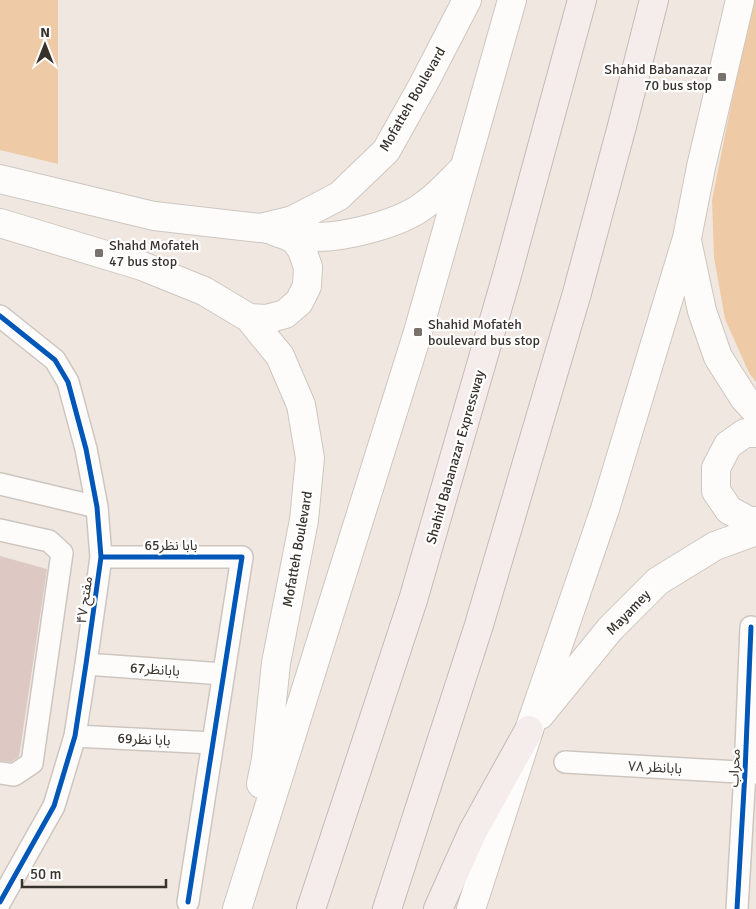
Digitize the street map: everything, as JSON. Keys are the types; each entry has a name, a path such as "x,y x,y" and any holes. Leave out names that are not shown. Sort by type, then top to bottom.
{"highway":[{"name":"Shahid Babanazar Expressway","path":"311,909 413,600 507,275 582,0"},
{"path":"387,909 479,625 574,302 654,0"},
{"path":"438,909 473,831 528,730"}],"main road":[{"name":"Mofatteh Boulevard","path":"0,179 154,216 260,228 293,220 338,196 386,151 467,0"},
{"path":"236,909 418,332 512,0"},
{"path":"471,909 528,730 604,510 687,238 740,0"},
{"path":"260,228 314,237 347,234 373,228 402,217 423,206 465,168"},
{"name":"Mofatteh Boulevard","path":"0,223 142,266 204,291 248,318 280,356 301,405 310,458 304,520 276,663 266,759 236,909"},
{"path":"248,318 267,320 285,314 299,302 307,286 308,267 302,250 295,240 288,236 260,228"},
{"path":"687,238 702,312 718,357 744,398 756,411"},
{"path":"756,433 745,432 728,445 716,468 716,491 729,510 748,521 756,521"},
{"name":"Mayamey","path":"528,730 610,629 658,581 715,546 756,531"}],"street":[{"name":"مفتح ۴۷","path":"0,316 55,360 68,382 86,449 97,507 101,557 75,736 54,806 0,902"},
{"path":"0,484 97,507"},
{"path":"0,530 49,541 62,553 32,763 14,775 0,772"},
{"name":"بابا نظر65","path":"101,557 242,557 224,674"},
{"name":"محراب","path":"737,909 750,772 751,627"},
{"name":"بابانظر67","path":"86,664 224,674"},
{"path":"188,902 224,674"},
{"name":"بابا نظر69","path":"75,736 213,743"},
{"name":"بابانظر ۷۸","path":"566,762 750,772"}],"shaded area":[{"path":"0,0 58,0 58,164 0,150"},
{"path":"752,0 756,0 756,382 749,373 725,319 714,258 712,200"}],"building":[{"path":"0,556 47,569 19,757 11,762 0,761"}],"cycle path":[{"path":"0,316 55,360 68,382 86,449 97,507 101,557 75,736 54,806 0,902"},
{"path":"101,557 242,557 188,902"},
{"path":"737,909 751,627"}],"place":[{"name":"Shahid Babanazar 70 bus stop","path":"722,77"},
{"name":"Shahd Mofateh 47 bus stop","path":"99,253"},
{"name":"Shahid Mofateh boulevard bus stop","path":"418,332"}]}
